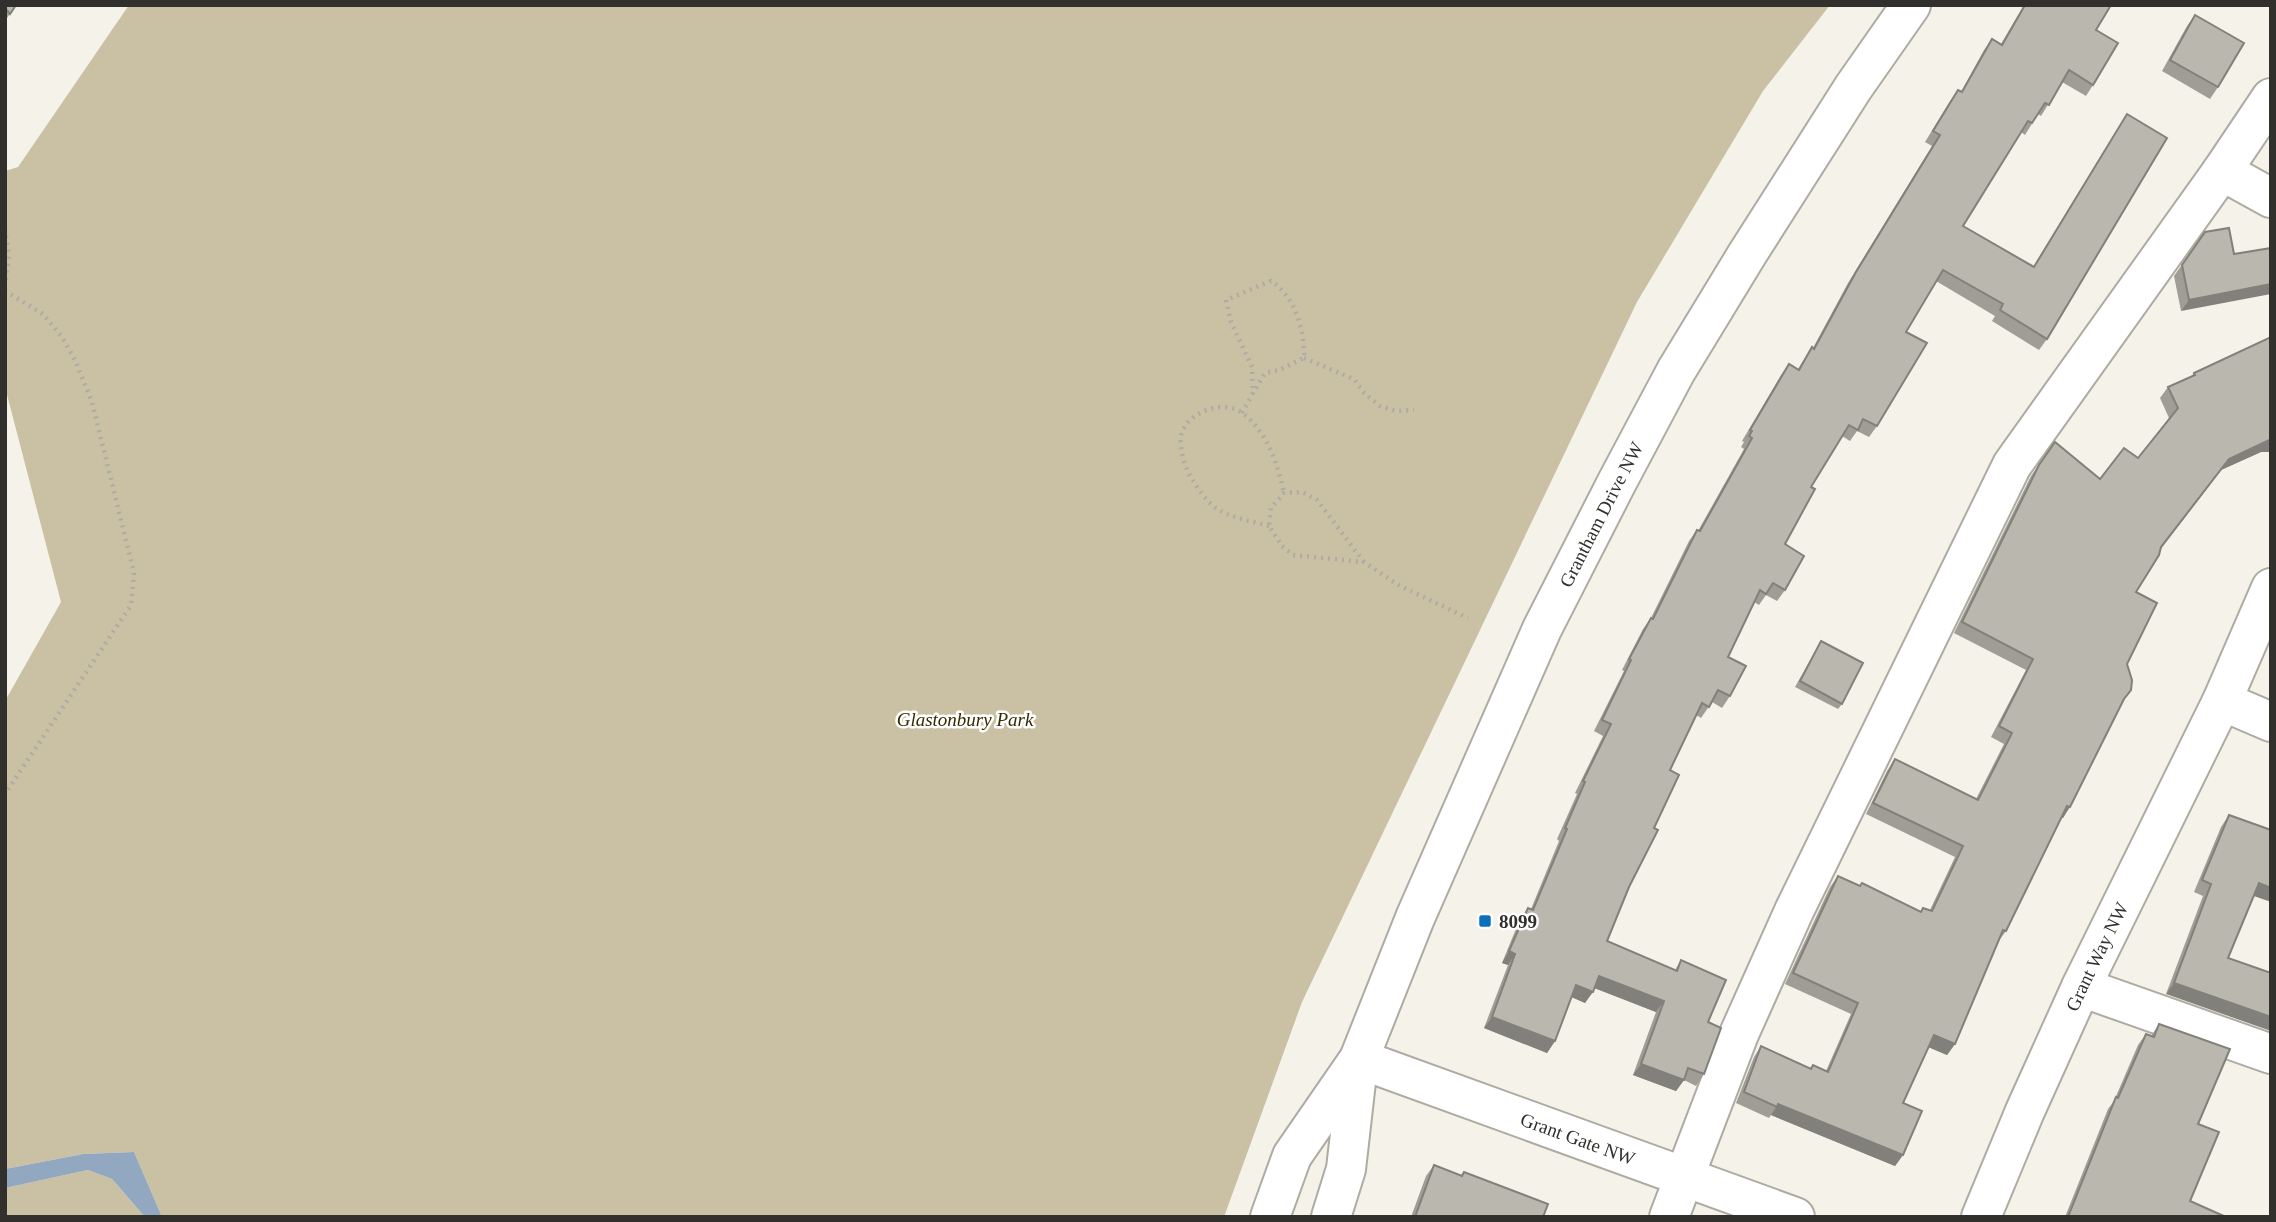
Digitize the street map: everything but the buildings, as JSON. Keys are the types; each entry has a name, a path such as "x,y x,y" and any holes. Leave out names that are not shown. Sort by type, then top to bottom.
{"street":[{"name":"Grantham Drive NW","path":"1270,1217 1292,1156 1359,1059 1415,918 1536,642 1617,482 1676,371 1739,268 1853,88 1911,5"},
{"path":"1669,1217 1739,1034 1794,911 2012,465 2271,98"},
{"path":"2222,171 2271,198"},
{"name":"Grant Way NW","path":"1981,1217 2081,986 2222,701 2271,588"},
{"path":"2222,701 2271,722"},
{"path":"2081,986 2271,1054"},
{"name":"Grantham Drive NW","path":"1331,1217 1346,1169 1359,1059"},
{"name":"Grant Gate NW","path":"1359,1059 1796,1217"}],"path":[{"path":"5,229 9,255 5,285"},
{"path":"1254,393 1252,367 1231,322 1226,300 1271,281 1284,289 1305,342 1304,358"},
{"path":"5,291 43,314 62,337 75,360 92,402 134,573 131,605 5,794"},
{"path":"1242,413 1265,373 1279,370 1304,358 1354,379 1364,393 1380,405 1397,411 1414,410"},
{"path":"1269,526 1233,517 1216,508 1202,495 1190,477 1184,459 1181,436 1189,421 1204,411 1224,406 1242,413 1268,445 1279,468 1284,493"},
{"path":"1364,562 1293,555 1282,546 1269,526 1271,508 1284,493 1302,492 1317,500 1364,562 1400,586 1468,618"}],"green space":[{"name":"Glastonbury Park","path":"129,5 1830,5 1763,91 1637,302 1302,1002 1224,1217 162,1217 134,1152 83,1154 5,1169 5,701 61,602 5,387 5,171 18,167"},
{"path":"88,1170 112,1179 145,1217 5,1217 5,1188"}],"water":[{"path":"134,1152 162,1217 145,1217 112,1179 88,1170 5,1188 5,1169 83,1154"}],"place":[{"name":"8099","path":"1485,921"}]}
